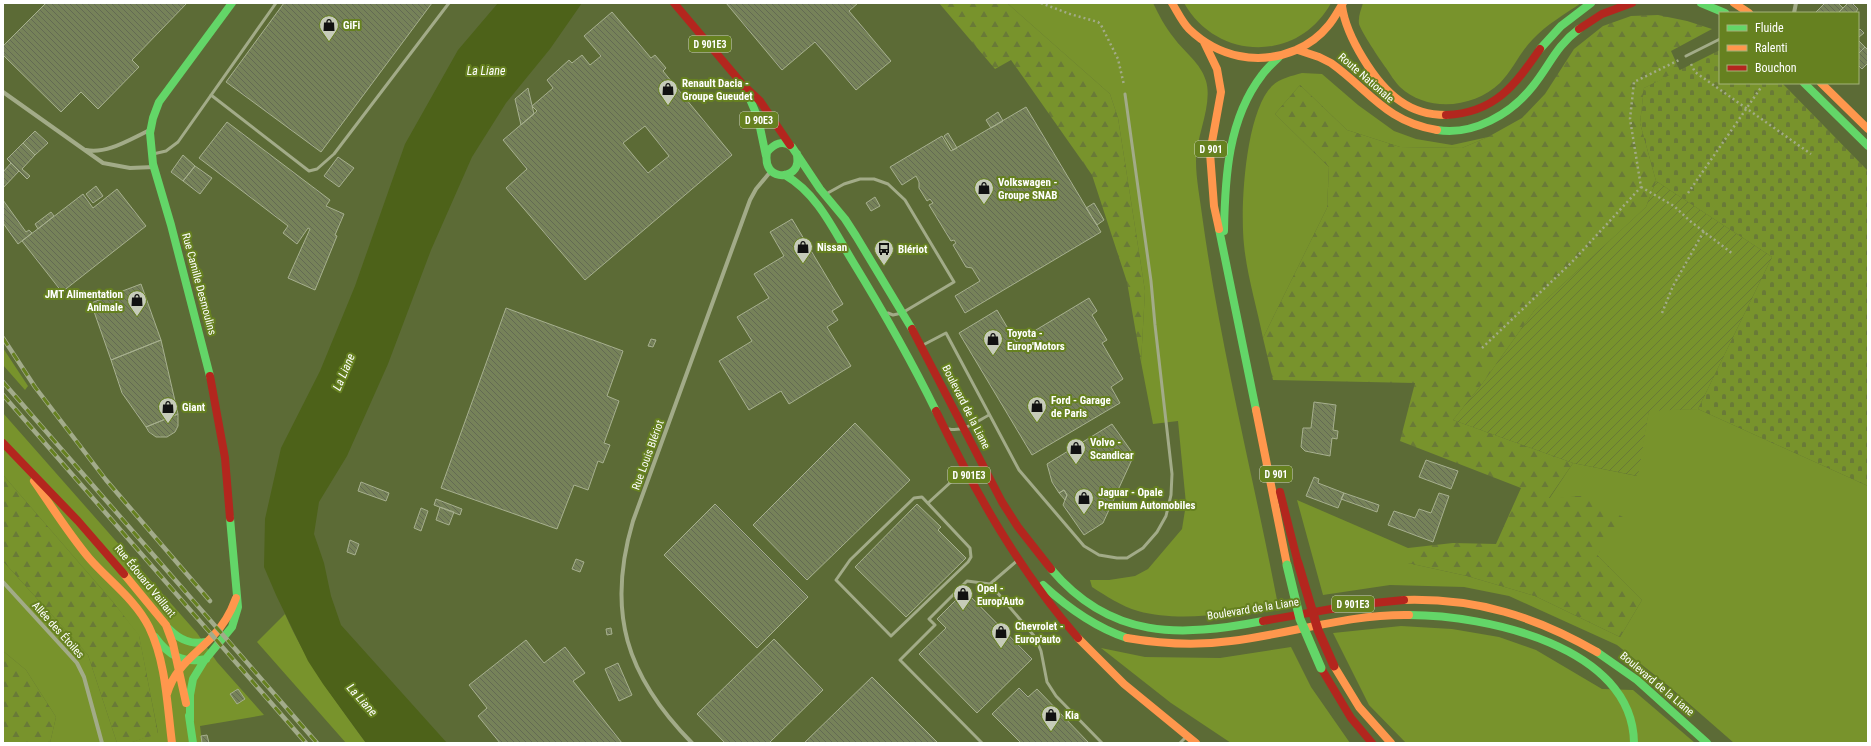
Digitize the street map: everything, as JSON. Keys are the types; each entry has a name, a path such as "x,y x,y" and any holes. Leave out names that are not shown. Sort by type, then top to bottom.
{"main road":[{"name":"Rue Camille Desmoulins","path":"190,721 189,696 195,675 233,625 237,615 236,598 224,453 218,413 172,228 154,167 151,154 150,130 154,113 159,102 232,3"},
{"name":"D 901E3","path":"674,3 744,86 760,101 790,145"},
{"path":"1172,3 1188,28 1204,42 1219,51 1240,58 1257,59 1279,57 1298,50 1313,41 1326,30 1343,4"},
{"name":"Route Nationale","path":"1343,4 1343,16 1349,32 1386,90 1403,104 1414,109 1426,113 1446,116 1466,114 1482,109 1495,102 1519,79 1552,35 1572,16 1591,3"},
{"name":"Route Nationale","path":"1298,50 1318,55 1331,62 1382,109 1398,119 1430,129 1460,130 1488,122 1510,109 1533,86 1559,47 1581,26 1602,13 1632,3"},
{"path":"1701,3 1723,12"},
{"path":"1734,3 1748,12"},
{"name":"D 901","path":"1204,42 1217,69 1221,92 1212,139 1210,159 1214,206 1226,259 1287,566 1300,619 1321,668 1348,712 1372,743"},
{"name":"D 901","path":"1226,259 1225,214 1229,161 1234,131 1244,103 1255,83 1264,70 1279,57"},
{"path":"1805,84 1868,146"},
{"path":"1823,84 1868,130"},
{"name":"D 90E3","path":"744,86 758,118 766,156"},
{"path":"783,143 790,145 797,154 798,161 796,167 792,172 785,175 776,175 771,171 766,163 766,156 769,150 776,144 783,143"},
{"name":"Boulevard de la Liane","path":"797,154 824,195 845,219 859,240 921,346 999,495 1042,558 1067,586 1084,601 1121,621 1153,629 1196,630 1236,627 1375,602 1428,600 1479,606 1532,620 1586,645 1640,683 1707,743"},
{"name":"D 901E3","path":"785,175 802,185 814,200 883,311 917,371 993,519 1050,602 1083,643 1130,688 1196,743"},
{"name":"D 901","path":"1251,386 1298,563 1318,630 1334,666 1350,695 1373,724 1391,743"},
{"name":"Rue Édouard Vaillant","path":"3,443 78,521 147,600 166,625 180,662 193,743"},
{"name":"Rue Édouard Vaillant","path":"22,464 84,552 124,594 148,626 157,650 166,698 172,743"},
{"name":"D 901E3","path":"1021,561 1048,590 1073,611 1096,625 1127,638 1148,642 1169,644 1223,643 1343,620 1400,614 1443,615 1481,620 1504,626 1567,651 1602,674 1613,684 1623,699 1631,720 1634,743"},
{"path":"166,698 169,684 180,662 208,641 226,618 236,598"},
{"path":"166,625 184,641 196,644 208,641"},
{"path":"148,626 166,651 180,662 193,662 206,659"}],"street":[{"path":"3,92 84,149 108,164 130,168 154,167"},
{"path":"84,149 100,151 150,130"},
{"name":"Rue Louis Blériot","path":"692,743 664,713 646,687 638,670 626,635 621,586 623,564 634,521 750,200 756,189 771,171"},
{"name":"Allée des Étoiles","path":"3,582 78,663 84,677 102,743"}],"lane":[{"path":"151,154 166,151 178,142 276,3"},
{"path":"211,95 309,171 317,169 334,154 449,3"},
{"path":"1686,56 1719,40"},
{"path":"921,346 946,333 1019,470 1084,546 1091,552 1108,558 1127,558 1143,548 1157,532 1170,506 1172,483 1171,460 1151,281 1125,94"},
{"path":"824,195 851,181 867,179 881,181 888,184 905,200 954,282 902,313 893,315 883,311"},
{"path":"946,428 958,430 989,415"},
{"path":"928,503 966,468"},
{"path":"922,496 928,503 970,548 972,557 891,636 836,580 850,560 914,498 922,496"},
{"path":"990,584 1021,561"},
{"path":"982,743 900,660 935,626 928,619 967,581 990,584 1034,637 1041,651 1046,682 1056,696 1102,743"},
{"path":"1180,743 1187,736"}],"path":[{"path":"1041,3 1070,14 1098,22 1101,25 1118,58 1125,94"},
{"path":"1640,187 1630,119 1634,82 1686,56 1696,72 1811,154"},
{"path":"1688,193 1746,107 1762,86"},
{"path":"1640,187 1674,206 1733,254"},
{"path":"1482,348 1571,263 1640,187"},
{"path":"1662,314 1673,286 1704,231"}],"green space":[{"path":"939,3 1007,3 1110,94 1118,118 1145,291 1141,362 1127,282 1092,175 1011,60 995,69"},
{"path":"1007,3 1153,3 1162,21 1171,34 1196,63 1204,75 1208,90 1206,110 1197,151 1196,168 1198,188 1209,264 1227,362 1278,605 1208,616 1155,615 1132,609 1092,587 1090,580 1109,580 1135,576 1148,569 1182,529 1186,504 1178,421 1153,424 1141,362 1145,291 1118,118 1110,94"},
{"path":"1184,3 1331,3 1317,23 1299,36 1279,45 1258,47 1236,44 1216,36 1198,22"},
{"path":"1363,3 1581,3 1538,34 1528,44 1505,78 1489,91 1477,98 1464,102 1437,104 1424,101 1411,95 1398,85 1360,28 1359,18"},
{"path":"1658,15 1687,21 1712,29 1671,51 1680,71 1644,88 1640,123 1656,181 1646,207 1534,311 1482,384 1453,420 1573,463 1549,498 1581,496 1627,519 1597,555 1642,600 1620,637 1535,596 1467,576 1408,563 1408,548 1453,543 1496,544 1521,488 1400,441 1415,383 1273,380 1263,338 1327,208 1329,167 1275,114 1300,85 1347,130 1400,147 1462,148 1488,137 1522,118 1545,94 1574,49 1603,26 1631,16"},
{"path":"1719,50 1719,84 1783,84 1868,171 1868,486 1698,409 1772,257 1656,181 1640,123 1644,88"},
{"path":"1302,73 1322,74 1358,105 1394,131 1416,139 1452,145 1488,137 1462,148 1400,147 1347,130 1300,85 1275,114 1329,167 1327,208 1263,338 1245,256 1243,209 1246,162 1250,139 1263,99 1275,83"},
{"path":"1656,181 1772,257 1698,409 1649,411 1638,476 1573,463 1453,420 1482,384 1534,311 1646,207"},
{"path":"3,348 28,386 25,390 3,365"},
{"path":"1698,409 1868,486 1868,743 1734,743 1671,688 1617,645 1509,596 1464,587 1390,585 1323,595 1297,500 1408,548 1408,563 1467,576 1535,596 1620,637 1642,600 1597,555 1581,496 1549,499 1573,463 1637,476 1649,410"},
{"path":"3,413 197,633 217,662 264,715 200,726 202,743 129,743 158,733 139,636 113,602 3,475"},
{"path":"3,475 113,602 139,635 158,734 129,743 117,743 88,655 3,561"},
{"path":"3,561 88,655 117,743 50,743 56,717 26,670 3,651"},
{"path":"285,614 312,665 366,743 346,743 257,642"},
{"path":"1401,626 1452,629 1499,637 1536,650 1602,689 1633,690 1695,743 1406,743 1369,705 1333,633"},
{"path":"1291,647 1311,687 1350,743 1231,743 1171,703 1101,648 1145,657 1220,658"},
{"path":"3,651 26,670 56,717 50,743 3,743"}],"water":[{"name":"La Liane","path":"498,3 582,3 550,49 506,103 472,157 431,250 388,364 347,456 319,502 314,534 324,563 331,596 341,625 447,743 366,743 308,661 276,595 264,567 265,519 281,448 320,371 355,286 405,144 458,50"}],"building":[{"path":"46,3 187,3 132,60 139,67 98,109 81,92 61,112 3,55 3,46"},
{"name":"GiFi","path":"284,3 432,3 321,152 226,82"},
{"path":"726,3 858,3 849,11 891,61 856,90 815,42 782,70"},
{"path":"1825,3 1838,3 1843,8 1839,12 1816,12"},
{"path":"1848,3 1852,3 1858,9 1856,12 1839,12"},
{"path":"612,12 651,58 655,55 666,68 663,71 732,155 585,280 506,188 527,169 503,140 537,111 532,106 553,88 547,80 569,60 572,63 582,55 590,65 601,56 584,36","holes":["645,126 669,156 648,173 623,143"]},
{"path":"1860,29 1864,33 1859,37"},
{"path":"1859,41 1865,47 1859,53"},
{"path":"1865,47 1868,50 1868,63 1862,69 1859,66 1859,53"},
{"path":"528,88 534,114 521,125 515,99"},
{"path":"1026,107 1101,232 965,313 955,296 980,281 972,268 966,267 953,245 956,243 954,240 951,241 929,205 933,203 930,199 927,201 919,188 919,182 916,176 902,185 890,167 942,136 951,151"},
{"path":"998,112 1003,121 991,128 986,120"},
{"path":"227,122 330,200 326,206 344,214 335,235 337,236 315,290 288,278 310,229 308,228 297,244 283,233 288,226 199,158"},
{"path":"35,131 48,143 35,155 23,143"},
{"path":"948,133 957,148 953,150 944,136"},
{"path":"23,143 35,155 22,169 30,176 27,179 7,159"},
{"path":"183,155 195,166 183,181 171,172"},
{"path":"338,157 354,168 339,187 324,176"},
{"path":"11,163 19,171 3,188 3,172"},
{"path":"195,166 212,178 200,194 183,181"},
{"path":"96,186 103,196 93,203 86,194"},
{"path":"117,189 146,226 62,292 22,241 83,194 93,208"},
{"path":"875,197 880,206 871,211 866,203"},
{"path":"3,200 26,232 29,230 32,233 18,244 3,223"},
{"path":"1094,203 1104,220 1097,225 1086,208"},
{"path":"51,212 54,216 38,229 35,224"},
{"path":"792,219 843,304 832,311 838,320 827,327 851,366 789,404 781,391 749,410 719,361 752,341 737,317 769,298 754,274 784,256 770,232"},
{"path":"141,284 161,340 111,360 91,303"},
{"path":"1089,298 1097,311 1092,315 1107,340 1102,343 1123,379 1111,387 1120,403 1032,455 959,333 997,310 1016,342"},
{"path":"506,308 623,351 607,396 619,401 604,443 610,445 603,463 598,461 588,490 574,485 557,529 441,488"},
{"path":"651,339 656,340 653,347 648,346"},
{"path":"161,340 178,414 146,427 122,393 111,360"},
{"path":"1314,402 1336,405 1333,430 1338,431 1337,439 1332,438 1330,456 1305,451 1301,447 1303,428 1311,428"},
{"path":"178,414 178,426 175,432 167,437 156,437 149,432 146,427"},
{"path":"855,423 910,480 807,580 753,525"},
{"path":"1112,424 1134,455 1103,523 1084,535 1063,505 1067,495 1064,490 1059,493 1052,482 1047,464"},
{"path":"1426,460 1458,471 1451,489 1419,477"},
{"path":"1314,477 1319,479 1318,483 1344,493 1338,508 1306,496"},
{"path":"361,482 389,493 386,501 358,491"},
{"path":"1064,490 1067,495 1065,500 1059,493"},
{"path":"1344,493 1379,505 1377,512 1341,499"},
{"path":"1439,493 1449,496 1433,542 1388,525 1394,511 1415,518 1419,509 1431,513"},
{"path":"436,499 462,509 460,515 434,505"},
{"path":"715,504 808,597 757,648 664,555"},
{"path":"917,504 941,527 938,530 966,558 906,617 855,567"},
{"path":"440,507 454,512 449,525 436,520"},
{"path":"421,508 428,511 421,531 414,528"},
{"path":"350,540 359,544 355,555 347,552"},
{"path":"576,559 584,562 580,572 572,569"},
{"path":"965,591 1032,659 977,713 919,654 946,628 937,619"},
{"path":"611,628 612,634 607,635 606,629"},
{"path":"774,639 823,690 769,743 725,743 697,714"},
{"path":"526,640 544,663 565,647 585,673 573,681 622,743 500,743 478,716 487,708 469,685"},
{"path":"618,663 632,695 619,701 605,669"},
{"path":"872,677 938,743 804,743"},
{"path":"1019,688 1028,697 1037,689 1089,743 1021,743 992,714"},
{"path":"238,689 245,699 237,704 230,694"},
{"path":"207,735 209,743 202,743 201,736"}],"railway":[{"path":"3,338 35,387 106,480 210,601"},
{"path":"3,382 317,743"},
{"path":"3,395 306,743"}],"traffic: fast":[{"path":"210,376 171,225 153,164 150,133 153,118 159,102 232,3"},
{"path":"1540,49 1561,26 1591,3"},
{"path":"1701,3 1723,12"},
{"path":"1437,130 1464,130 1477,126 1490,121 1514,106 1533,86 1564,42 1579,29"},
{"path":"1224,231 1227,170 1235,129 1251,92 1264,72 1279,57"},
{"path":"1805,84 1868,146"},
{"path":"746,90 758,118 766,156"},
{"path":"797,154 797,155 797,164 795,169 790,173 779,175 774,173 769,168 767,152 770,149 782,143 792,147 820,189 845,219 912,329"},
{"path":"785,175 807,192 832,226 917,373 936,411"},
{"path":"1219,229 1256,410"},
{"path":"190,721 190,695 193,679 204,661 232,627 238,607 230,518"},
{"path":"1287,565 1300,619 1321,668"},
{"path":"1051,569 1074,592 1098,609 1123,621 1148,628 1203,630 1263,621"},
{"path":"1043,585 1082,616 1115,634 1127,638"},
{"path":"1409,615 1476,621 1513,630 1550,643 1582,660 1609,682 1627,710 1634,743"},
{"path":"169,629 186,641 195,643 206,642"},
{"path":"155,637 165,649 177,657 190,660 206,659"},
{"path":"1597,652 1637,680 1707,743"},
{"path":"189,716 193,743"}],"traffic: slow":[{"path":"1172,3 1186,26 1200,39 1226,52 1253,58 1282,55 1305,46 1325,30 1343,3"},
{"path":"1734,3 1748,12"},
{"path":"1342,6 1349,31 1363,58 1390,93 1400,101 1416,110 1446,115"},
{"path":"1204,42 1217,69 1221,92 1210,153 1214,206 1219,229"},
{"path":"1298,50 1331,63 1379,104 1404,120 1419,126 1437,130"},
{"path":"1822,84 1868,129"},
{"path":"1256,410 1287,565"},
{"path":"34,481 89,558 137,608 149,627 155,640 162,669 172,743"},
{"path":"124,574 166,625 173,644 186,703"},
{"path":"167,694 174,677 185,663 216,633 223,624 236,598"},
{"path":"1404,600 1456,602 1504,612 1551,628 1597,652"},
{"path":"1127,638 1179,644 1218,643 1253,638 1341,621 1409,615"},
{"path":"1078,638 1124,684 1196,743"},
{"path":"1334,666 1359,707 1391,743"}],"traffic: jam":[{"path":"674,3 744,86 760,101 790,145"},
{"path":"1579,29 1602,14 1632,3"},
{"path":"1446,115 1463,113 1478,109 1491,103 1502,95 1522,74 1540,49"},
{"path":"912,329 1002,502 1018,527 1051,569"},
{"path":"210,376 225,458 230,518"},
{"path":"936,411 966,471 1017,558 1036,585 1078,638"},
{"path":"3,443 78,521 124,574"},
{"path":"1280,492 1298,563"},
{"path":"1298,563 1318,630 1334,666"},
{"path":"1263,621 1354,605 1404,600"},
{"path":"1321,668 1351,718 1372,743"}],"place":[{"name":"GiFi","path":"329,42"},
{"name":"Renault Dacia - Groupe Gueudet","path":"668,106"},
{"name":"Volkswagen - Groupe SNAB","path":"984,205"},
{"name":"Nissan","path":"803,264"},
{"name":"Blériot","path":"884,266"},
{"name":"JMT Alimentation Animale","path":"137,317"},
{"name":"Toyota - Europ'Motors","path":"993,356"},
{"name":"Ford - Garage de Paris","path":"1037,423"},
{"name":"Giant","path":"168,424"},
{"name":"Volvo - Scandicar","path":"1076,465"},
{"name":"Jaguar - Opale Premium Automobiles","path":"1084,515"},
{"name":"Opel - Europ'Auto","path":"963,611"},
{"name":"Chevrolet - Europ'auto","path":"1001,649"},
{"name":"Kia","path":"1051,732"}]}
